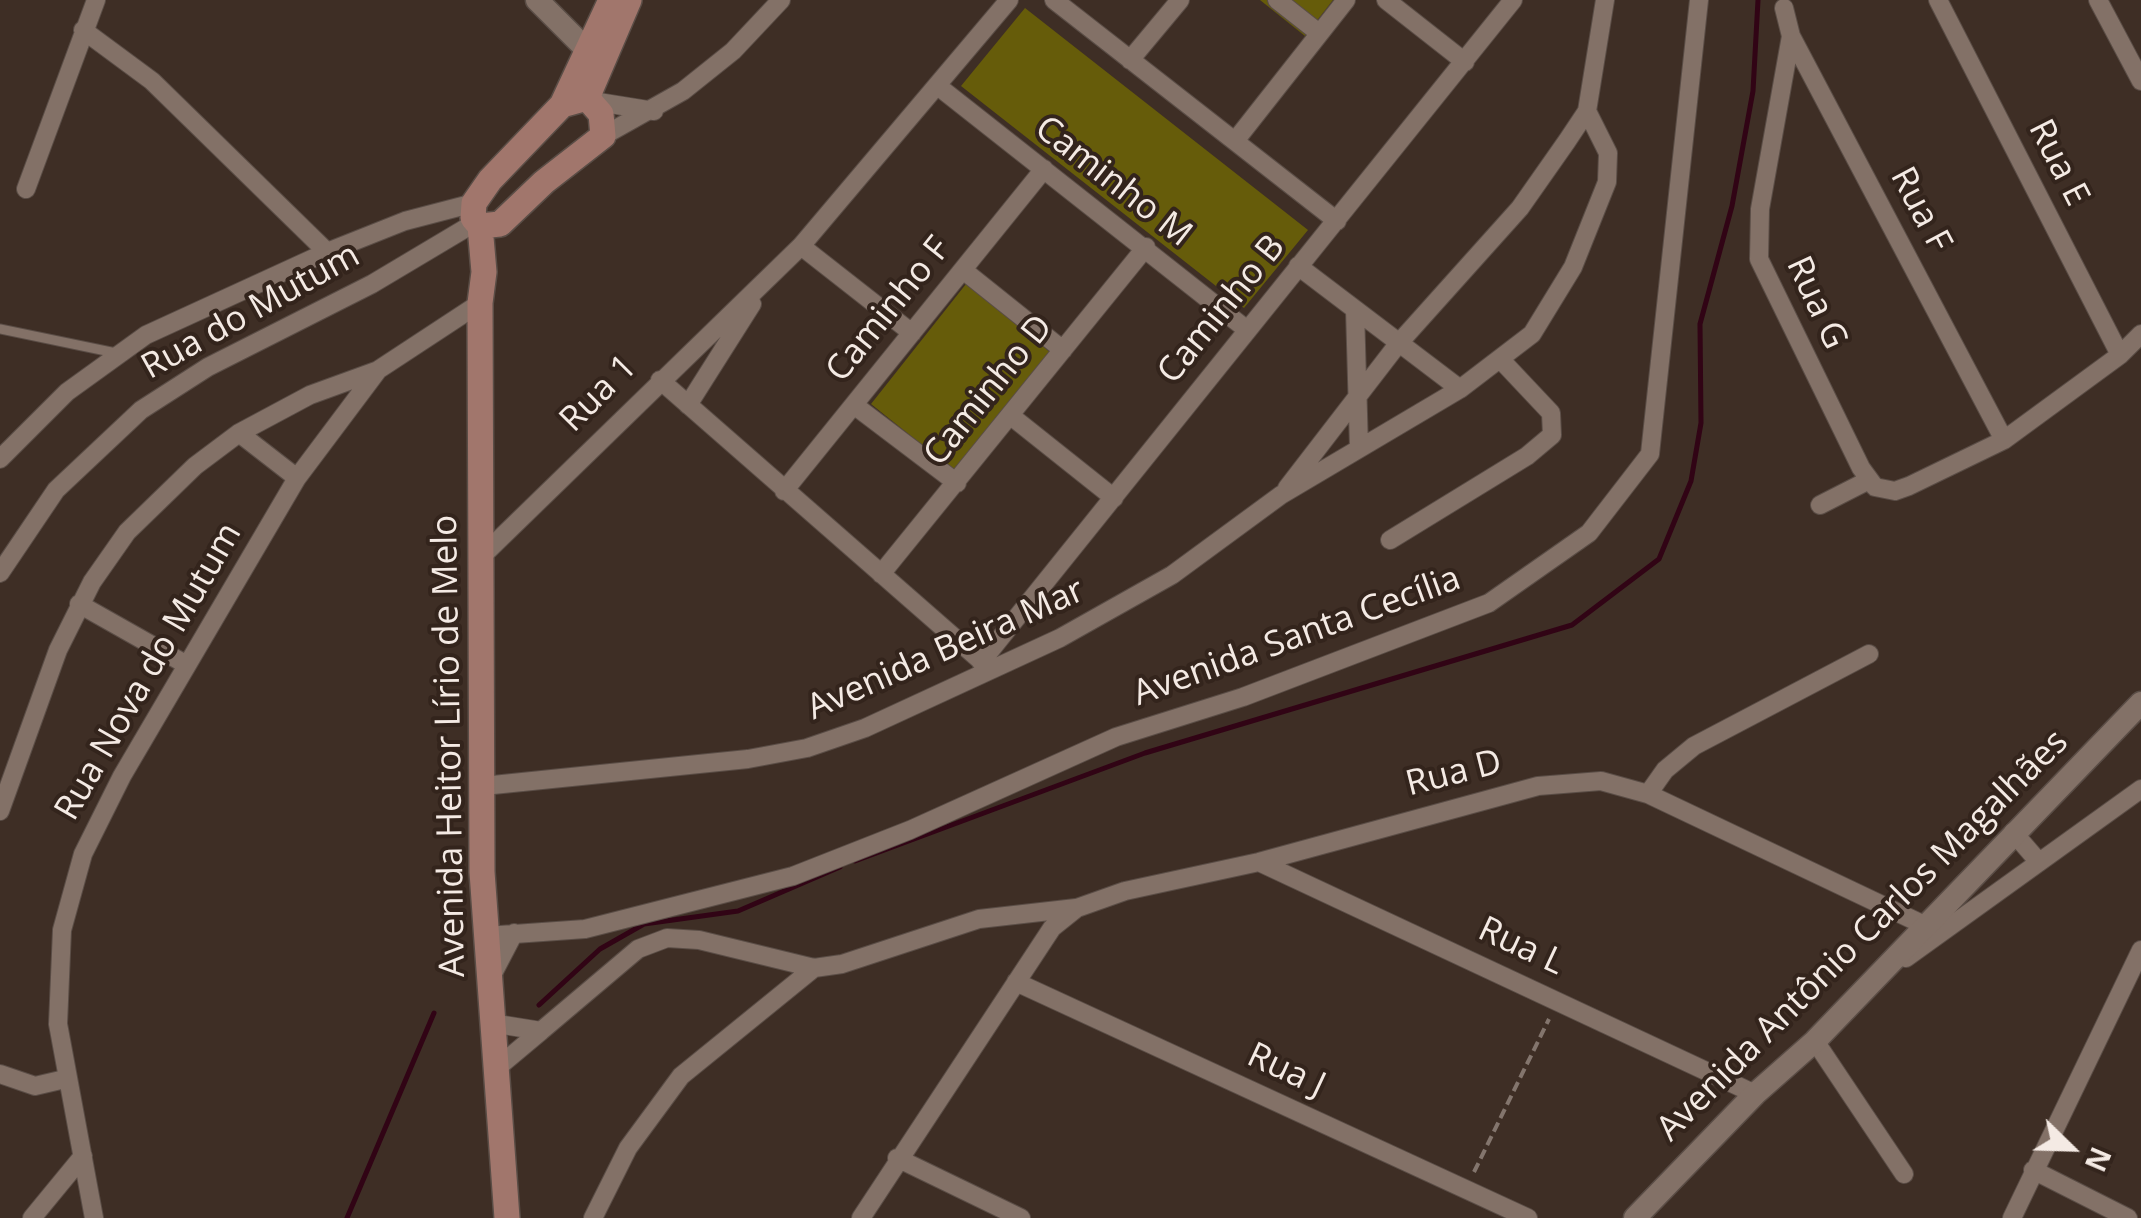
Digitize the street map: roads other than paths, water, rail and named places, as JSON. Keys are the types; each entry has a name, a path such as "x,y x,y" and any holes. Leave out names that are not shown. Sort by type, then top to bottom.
{"main road":[{"path":"580,101 586,49 611,0"},
{"path":"580,101 601,114 603,136 544,182 511,215 492,227 477,217 490,180 580,101 629,0"},
{"name":"Avenida Heitor Lírio de Melo","path":"484,272 511,215"},
{"name":"Avenida Heitor Lírio de Melo","path":"477,217 484,272 480,303 480,558 486,936 507,1218"}],"street":[{"path":"26,189 96,0"},
{"path":"538,0 586,49"},
{"path":"603,136 655,111 733,51 782,0"},
{"name":"Rua 1","path":"480,558 660,380 768,281 1009,0"},
{"path":"1054,0 1337,220"},
{"path":"1130,60 1180,0"},
{"path":"1277,0 1319,33"},
{"path":"1234,140 1346,0"},
{"path":"1386,0 1465,62"},
{"name":"Caminho B","path":"985,665 1246,329 1514,0"},
{"name":"Avenida Beira Mar","path":"1281,495 1398,344 1520,208 1587,111 1604,0"},
{"name":"Avenida Santa Cecília","path":"486,936 586,930 792,876 910,830 1116,737 1243,696 1488,602 1589,532 1650,454 1698,0"},
{"name":"Rua E","path":"1938,0 2120,356"},
{"path":"2098,0 2139,72"},
{"name":"Rua F","path":"1784,8 1792,36 2004,440"},
{"path":"84,30 152,81 327,252"},
{"name":"Rua G","path":"1792,36 1760,209 1760,259 1865,474"},
{"name":"Caminho M","path":"939,86 1246,329"},
{"path":"580,101 655,111"},
{"name":"Avenida Beira Mar","path":"483,786 778,755 865,728 985,665 1060,638 1132,600 1281,495 1502,361 1546,316 1601,203 1608,153 1587,111"},
{"name":"Caminho F","path":"784,491 1044,170"},
{"path":"448,210 451,234"},
{"path":"0,458 67,392 119,354 181,318 327,252 448,210 477,217"},
{"name":"Rua do Mutum","path":"0,573 48,499 141,410 208,367 372,284 477,217"},
{"path":"801,246 912,333"},
{"name":"Caminho D","path":"881,574 1146,247"},
{"path":"1298,266 1460,389"},
{"path":"963,270 1063,350"},
{"name":"Rua 1","path":"688,404 768,281"},
{"name":"Rua Nova do Mutum","path":"94,1218 65,1079 57,996 62,930 72,887 122,776 297,478 378,370 480,303"},
{"path":"1355,310 1360,448"},
{"path":"1820,505 1865,474 1884,491 1895,491 2004,440 2120,356 2141,334"},
{"path":"1390,540 1514,465 1552,435 1551,412 1502,361"},
{"path":"0,811 33,711 80,604 107,557 154,502 239,433 310,395 378,370"},
{"path":"660,380 985,665"},
{"path":"854,405 957,483"},
{"path":"1010,416 1114,498"},
{"path":"239,433 297,478"},
{"path":"80,604 187,665"},
{"path":"1648,794 1676,758 1694,746 1870,654"},
{"name":"Avenida Antônio Carlos Magalhães","path":"1635,1218 1755,1094 1815,1040 2141,703"},
{"name":"Rua D","path":"861,1218 1052,928 1077,908 1140,887 1259,862 1538,786 1601,782 1648,794 1924,925"},
{"path":"1869,985 2141,789"},
{"path":"2013,832 2038,861"},
{"name":"Rua L","path":"1259,862 1755,1094"},
{"path":"498,1066 638,949 667,938 699,940 814,968 842,964 979,919 1077,908"},
{"path":"488,983 514,933"},
{"path":"2012,1218 2141,950"},
{"path":"594,1218 628,1148 681,1076 814,968"},
{"name":"Rua J","path":"1016,982 1528,1218"},
{"path":"491,1023 541,1031"},
{"path":"1815,1040 1904,1174"},
{"path":"0,1074 35,1086 65,1079"},
{"path":"32,1218 83,1156"},
{"path":"897,1158 1021,1218"},
{"path":"2033,1170 2128,1218"}],"lane":[{"path":"0,329 119,354"}],"waterway":[{"path":"855,861 1145,753 1572,625 1659,559 1691,481 1701,423 1700,324 1732,206 1753,91 1758,0"},
{"path":"539,1005 600,949 644,924 738,911 840,867"},
{"path":"347,1218 434,1013"}]}
